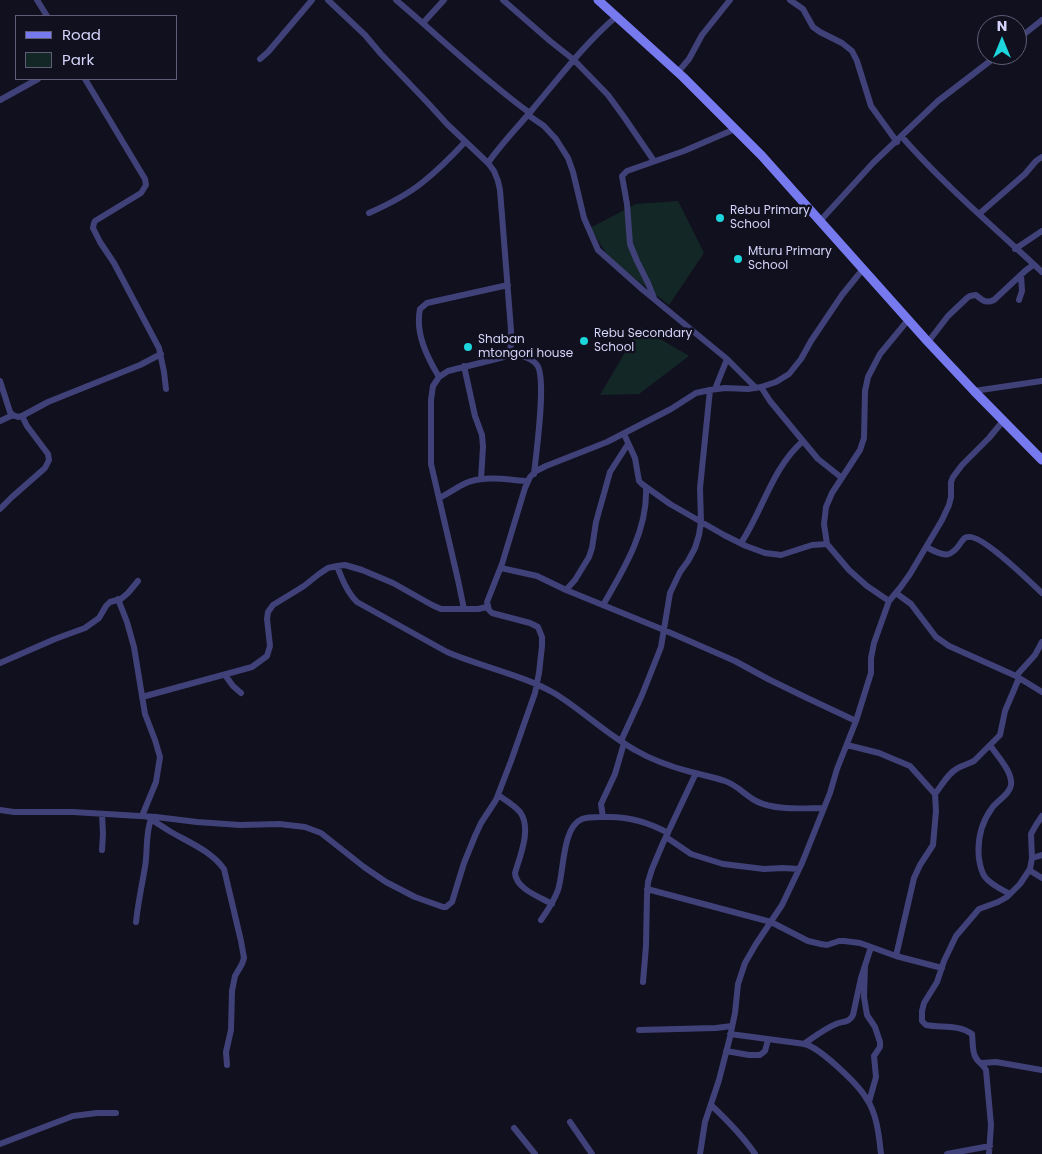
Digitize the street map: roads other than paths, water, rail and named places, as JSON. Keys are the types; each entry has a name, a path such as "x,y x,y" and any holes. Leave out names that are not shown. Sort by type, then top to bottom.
{"main road":[{"path":"598,0 678,72 762,156 928,342 1042,460"}],"street":[{"path":"37,0 47,15"},
{"path":"260,59 312,0"},
{"path":"328,0 365,35 381,54 488,164 494,171 500,190 512,330 509,352 504,356 448,371 439,377 433,386 431,400 431,464 464,609"},
{"path":"396,0 467,63 544,126 556,139 568,158 584,218 598,250 759,387 818,459 842,478"},
{"path":"423,23 444,0"},
{"path":"503,0 574,60 608,95 654,161"},
{"path":"678,72 689,59 702,35 730,0"},
{"path":"790,0 803,10 813,27 842,43 852,51 857,61 870,106 897,142"},
{"path":"488,164 499,148 601,29 617,16"},
{"path":"1027,32 1042,20"},
{"path":"820,221 867,169 938,101 985,65"},
{"path":"0,100 36,80"},
{"path":"86,80 145,179 146,185 141,194 96,221 93,228 114,263 159,348 166,389"},
{"path":"654,298 630,244 626,199 621,179 628,172 735,129"},
{"path":"902,136 922,159 1015,249 1042,272"},
{"path":"369,213 386,206 423,183 465,142"},
{"path":"980,214 1042,157"},
{"path":"1015,249 1042,231"},
{"path":"928,342 948,316 967,298 976,295 984,301 990,302 994,300 1033,264"},
{"path":"0,810 14,812 73,812 231,825 279,824 305,827 322,833 386,882 415,897 443,907 446,906 452,902 464,863 475,836 498,795 531,707 537,685 542,646 542,637 538,627 492,613 487,607 488,598 501,568 514,521 530,477 546,466 624,434 671,409 696,393 712,389 759,387 776,382 789,374 801,360 811,340 842,295 863,269"},
{"path":"1019,300 1022,291 1021,275"},
{"path":"439,377 430,362 422,342 418,317 420,309 428,304 508,284"},
{"path":"890,601 867,586 849,570 827,544 824,524 826,507 832,493 862,444 865,391 868,377 880,354 908,320"},
{"path":"509,352 526,357 535,363 540,374 541,412 534,474"},
{"path":"0,421 13,416 22,416 48,402 140,365 161,354"},
{"path":"602,817 604,795 615,774 622,742 661,647 670,593 695,548 699,535 701,522 700,488 712,389 727,359"},
{"path":"464,366 475,416 482,435 481,480"},
{"path":"0,380 13,416"},
{"path":"974,391 1042,381"},
{"path":"0,509 12,496 45,468 49,460 44,446 27,426 22,416"},
{"path":"700,1154 705,1122 719,1080 732,1026 738,984 745,962 782,905 824,808 856,721 871,673 874,643 890,601 910,574 949,505 952,477 1003,421"},
{"path":"624,434 636,464 639,481 670,504 701,522 741,543 765,552 781,555 812,545 827,544"},
{"path":"741,543 751,528 775,476 792,450 803,442"},
{"path":"566,590 575,580 592,548 596,522 610,472 628,444"},
{"path":"439,498 466,483 481,480 528,481"},
{"path":"603,605 634,547 646,508 646,487"},
{"path":"926,547 946,556 955,551 964,538 970,536 993,549 1042,593"},
{"path":"142,696 252,667 267,656 270,646 267,619 268,612 273,605 304,586 328,568 345,565 362,570 393,583 442,609 478,609 487,607"},
{"path":"337,566 345,586 357,602 447,652 499,670 554,694 622,742 657,761 724,780 757,802 770,806 824,808"},
{"path":"501,568 537,576 566,590 664,630 735,661 856,721"},
{"path":"0,663 85,628 99,618 110,602 118,600 128,593 138,581"},
{"path":"896,594 911,604 936,637 949,646 1018,677 1042,692"},
{"path":"118,600 130,630 145,714 160,757 147,817 145,866 136,922"},
{"path":"935,794 950,773 956,768 974,761 1000,734 1005,711 1018,677 1035,655 1042,642"},
{"path":"225,675 233,686 241,692"},
{"path":"847,745 879,753 910,766 935,794 936,811 933,845 914,878 896,956"},
{"path":"990,745 1011,777 1012,784 1010,789 992,807 983,822 978,838 980,867 984,876 994,885 1010,894"},
{"path":"643,982 648,882 652,869 696,773"},
{"path":"498,795 517,809 522,814 525,822 525,833 515,873 516,879 525,888 552,904"},
{"path":"102,814 102,850"},
{"path":"989,1154 990,1125 986,1070 982,1063 974,1056 972,1034 960,1029 926,1025 922,1021 922,1011 956,936 980,909 998,902 1010,894 1020,884 1029,870 1032,858 1032,834 1042,816"},
{"path":"147,817 196,845 218,860 224,868 244,958 235,976 232,991 231,1030 226,1052 227,1065"},
{"path":"541,920 552,904 558,888 565,848 574,826 582,819 619,817 643,822 657,827 691,854 723,864 764,869 799,869"},
{"path":"1032,858 1042,855"},
{"path":"1029,870 1042,878"},
{"path":"647,890 771,922 808,940 821,944 827,945 839,941 860,943 896,956 942,968"},
{"path":"804,1044 825,1030 851,1019 871,947"},
{"path":"865,966 865,1007 867,1015 876,1027 880,1042 880,1047 874,1056 876,1077 869,1102"},
{"path":"639,1030 732,1026"},
{"path":"730,1034 804,1044 815,1048 835,1064 866,1097 876,1126 881,1154"},
{"path":"726,1051 760,1055 765,1051 768,1040"},
{"path":"982,1063 996,1062 1042,1070"},
{"path":"711,1105 732,1125 754,1154"},
{"path":"0,1144 73,1116 116,1113"},
{"path":"570,1122 592,1154"},
{"path":"514,1128 535,1154"},
{"path":"946,1154 990,1146"}],"place":[{"name":"Rebu Primary School","path":"720,218"},
{"name":"Mturu Primary School","path":"738,259"},
{"name":"Rebu Secondary School","path":"584,341"},
{"name":"Shaban mtongori house","path":"468,347"}]}
